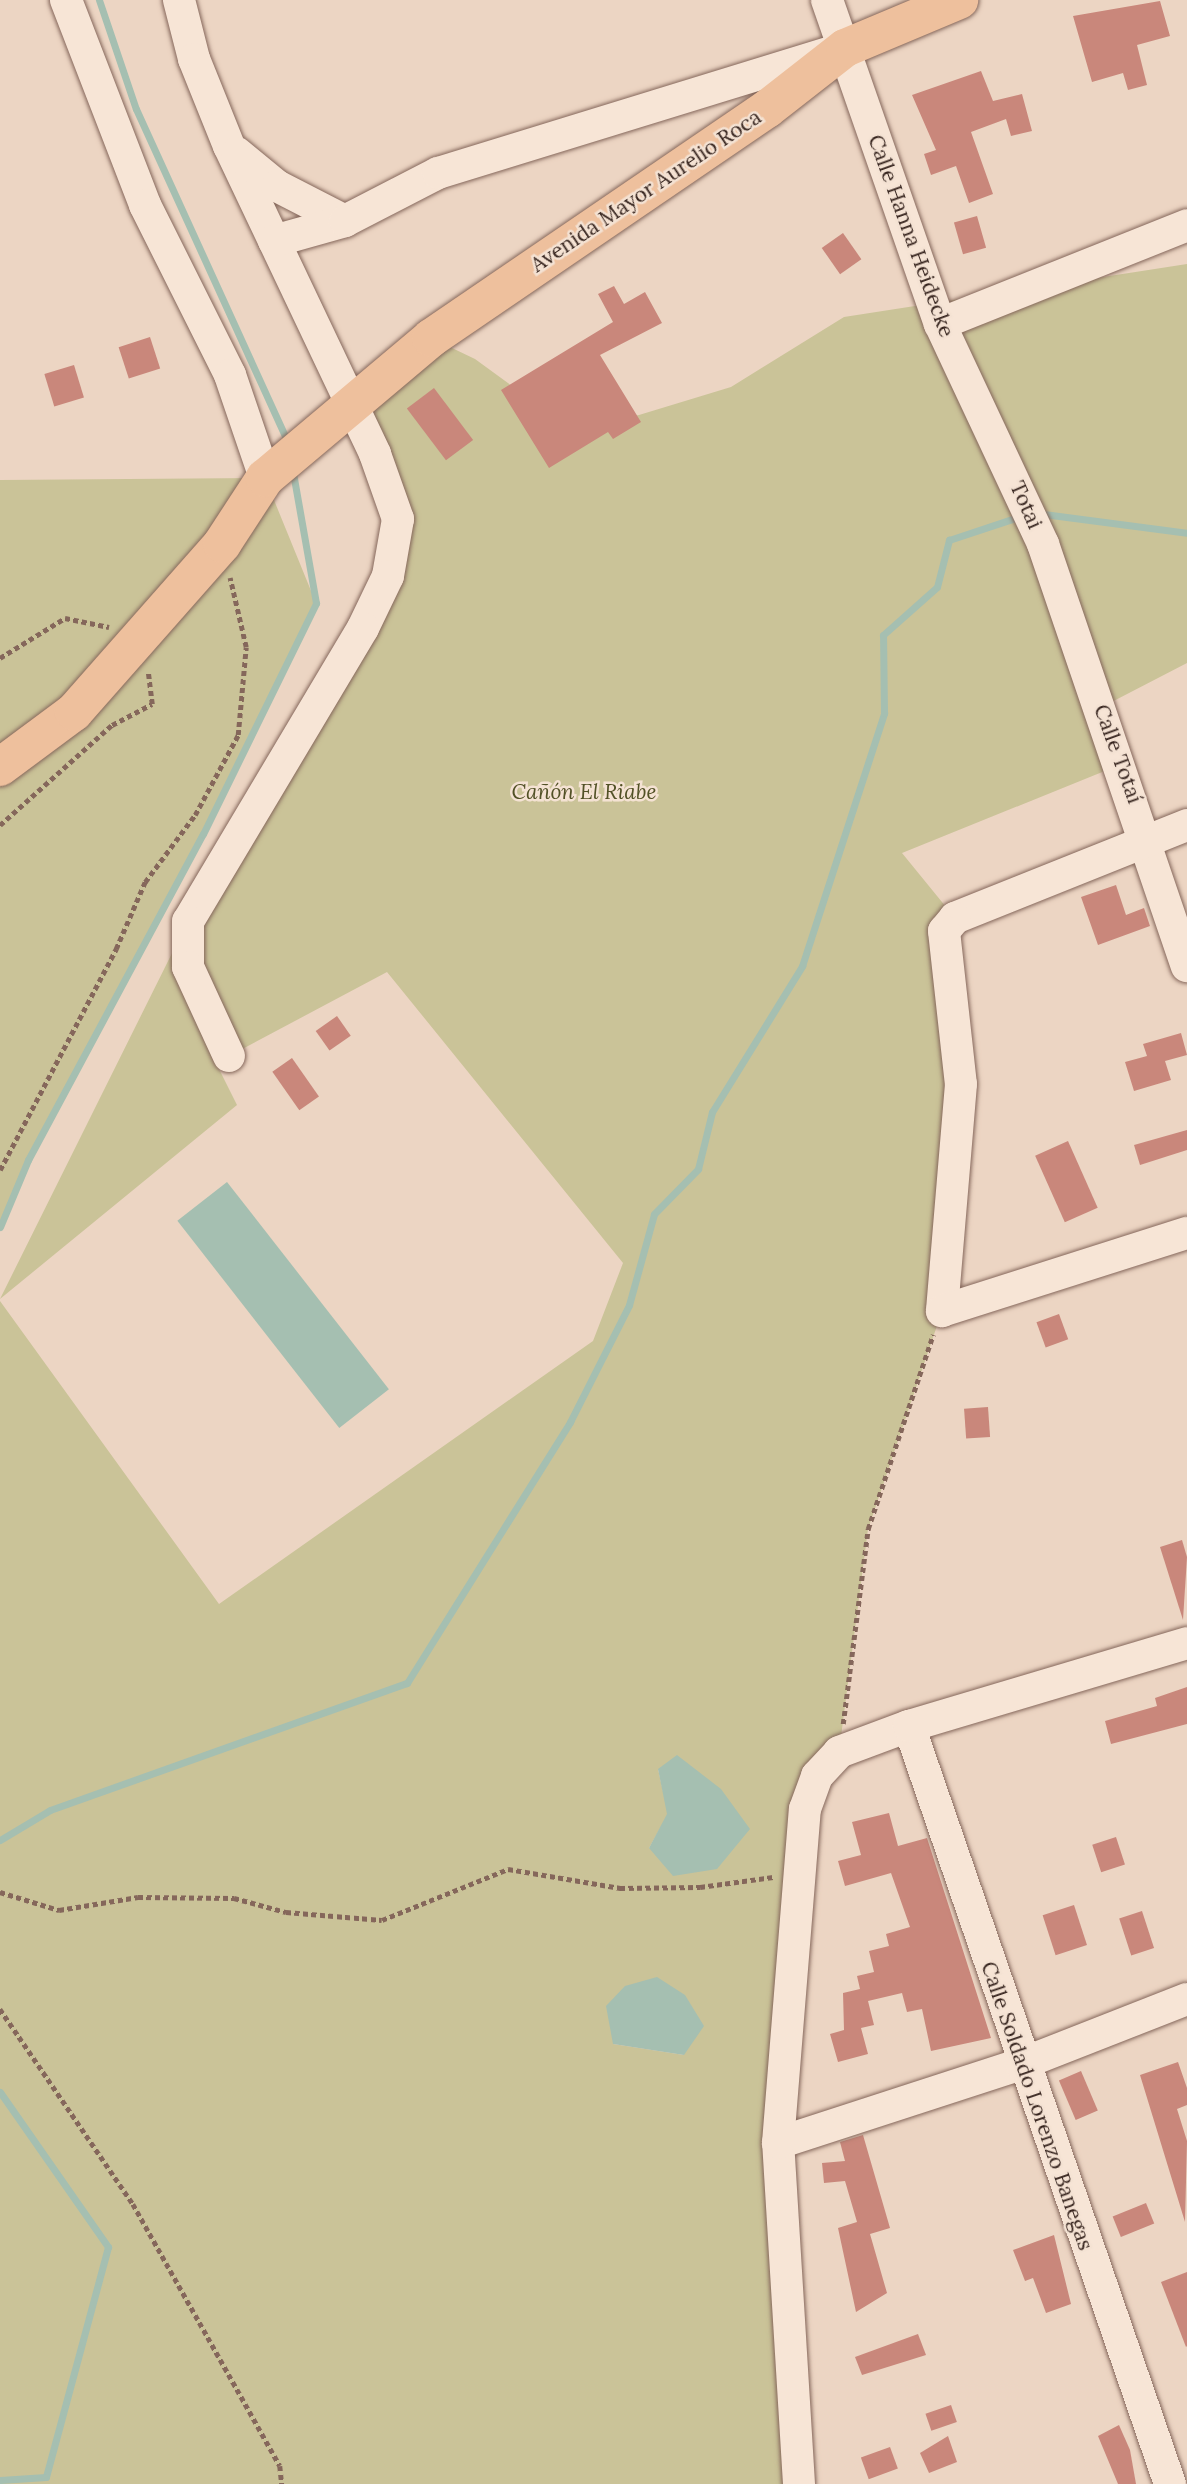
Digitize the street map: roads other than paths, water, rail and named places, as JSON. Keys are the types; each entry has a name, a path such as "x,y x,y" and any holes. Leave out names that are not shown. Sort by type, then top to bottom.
{"main road":[{"name":"Avenida Mayor Aurelio Roca","path":"0,767 74,712 222,544 275,470 344,417 431,338 767,109 845,48 959,0"}],"street":[{"path":"66,0 145,205 275,470"},
{"path":"179,0 194,59 229,146 274,242 344,417 375,454 398,519 388,576 188,921 188,967 229,1056"},
{"name":"Calle Hanna Heidecke","path":"827,0 940,324 1009,467"},
{"path":"274,242 345,221 438,173 845,48"},
{"path":"229,146 277,186 345,221"},
{"path":"940,324 1187,225"},
{"name":"Totai","path":"1009,467 1043,544"},
{"name":"Calle Totaí","path":"1043,544 1148,837 1187,966"},
{"path":"1187,825 1148,837 956,918 944,931 961,1084 942,1311 1187,1233"},
{"path":"799,2484 778,2143 805,1809 817,1776 839,1752 909,1727 1187,1643"},
{"name":"Calle Soldado Lorenzo Banegas","path":"909,1727 1021,2064 1170,2484"},
{"path":"778,2143 1021,2064 1187,1999"}],"waterway":[{"path":"99,0 136,109 288,443"},
{"path":"0,1227 28,1160 203,834 316,603 293,472"},
{"path":"1036,513 1187,533"},
{"path":"0,1840 50,1810 407,1683 570,1422 629,1305 654,1214 698,1169 712,1112 802,966 884,713 883,635 937,587 949,540 1021,516"},
{"path":"0,2092 108,2247 46,2477 0,2480"}],"park label":[{"name":"Cañón El Riabe","path":"584,792"}]}
